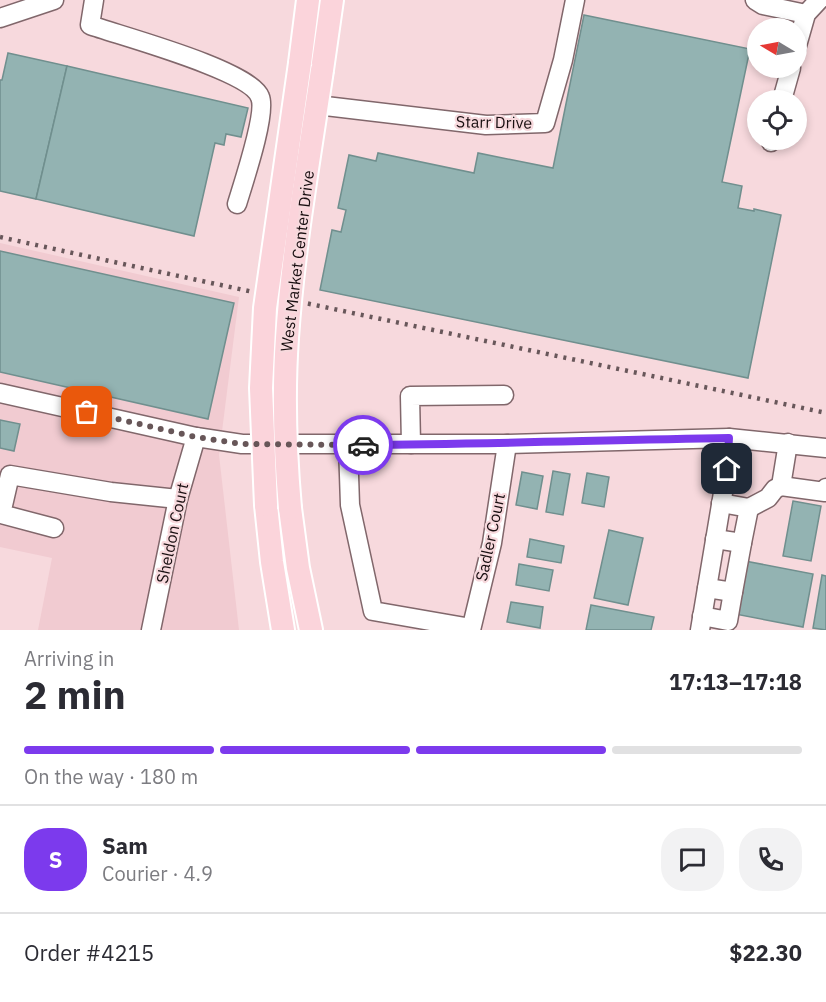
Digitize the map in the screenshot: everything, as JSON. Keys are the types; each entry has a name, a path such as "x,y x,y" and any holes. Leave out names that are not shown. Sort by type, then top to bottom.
{"main road":[{"name":"West Market Center Drive","path":"283,630 266,506 261,388 265,309 308,0"},
{"name":"West Market Center Drive","path":"312,630 298,568 290,508 286,462 286,340 293,271 332,0"}],"street":[{"path":"0,18 54,0"},
{"path":"94,0 90,25 231,73 256,90 261,99 258,129 237,204"},
{"name":"Starr Drive","path":"317,105 486,125 545,123 563,60 575,0"},
{"path":"755,0 763,5 807,14"},
{"path":"806,18 819,0"},
{"path":"0,393 196,437 242,444 507,444 623,439 729,438 826,448"},
{"path":"411,444 410,396 504,395"},
{"name":"Sheldon Court","path":"151,630 178,499 196,437"},
{"path":"729,438 727,469 701,623 728,621 749,508"},
{"path":"781,486 788,443"},
{"name":"Sadler Court","path":"471,629 492,543 507,444"},
{"path":"348,445 350,505 373,611 471,629"},
{"path":"54,528 1,514 10,475 111,492 178,499"},
{"path":"721,504 749,508 768,498 775,489 781,486 825,492 826,488"},
{"path":"715,539 742,543"},
{"path":"707,588 733,592"}],"shaded area":[{"path":"0,243 239,297 219,455 239,630 38,630 52,558 0,547"}],"building":[{"path":"584,15 747,48 747,63 722,182 742,186 738,208 781,215 748,378 320,290 332,230 341,232 346,210 338,208 349,155 376,161 378,153 474,173 478,153 553,168"},
{"path":"8,53 67,66 36,199 0,191 0,80 2,80"},
{"path":"67,66 248,108 241,137 226,134 224,145 215,143 194,236 36,199"},
{"path":"0,251 234,303 208,419 0,372"},
{"path":"0,420 20,424 14,451 0,448"},
{"path":"553,471 570,474 563,515 546,512"},
{"path":"522,472 543,476 537,509 516,505"},
{"path":"587,473 609,477 604,507 582,503"},
{"path":"793,501 821,506 811,561 783,556"},
{"path":"609,530 643,538 628,605 594,598"},
{"path":"530,539 564,546 561,563 527,557"},
{"path":"745,561 813,574 803,627 735,614"},
{"path":"519,564 553,570 549,591 516,585"},
{"path":"822,575 826,576 826,630 813,628"},
{"path":"511,602 543,607 540,628 507,622"},
{"path":"591,605 654,617 651,630 586,630"}],"railway":[{"path":"0,237 826,413"}],"way so far":[{"path":"87,412 196,437 242,444 363,445"}],"route":[{"path":"363,445 729,438 727,469"}]}
